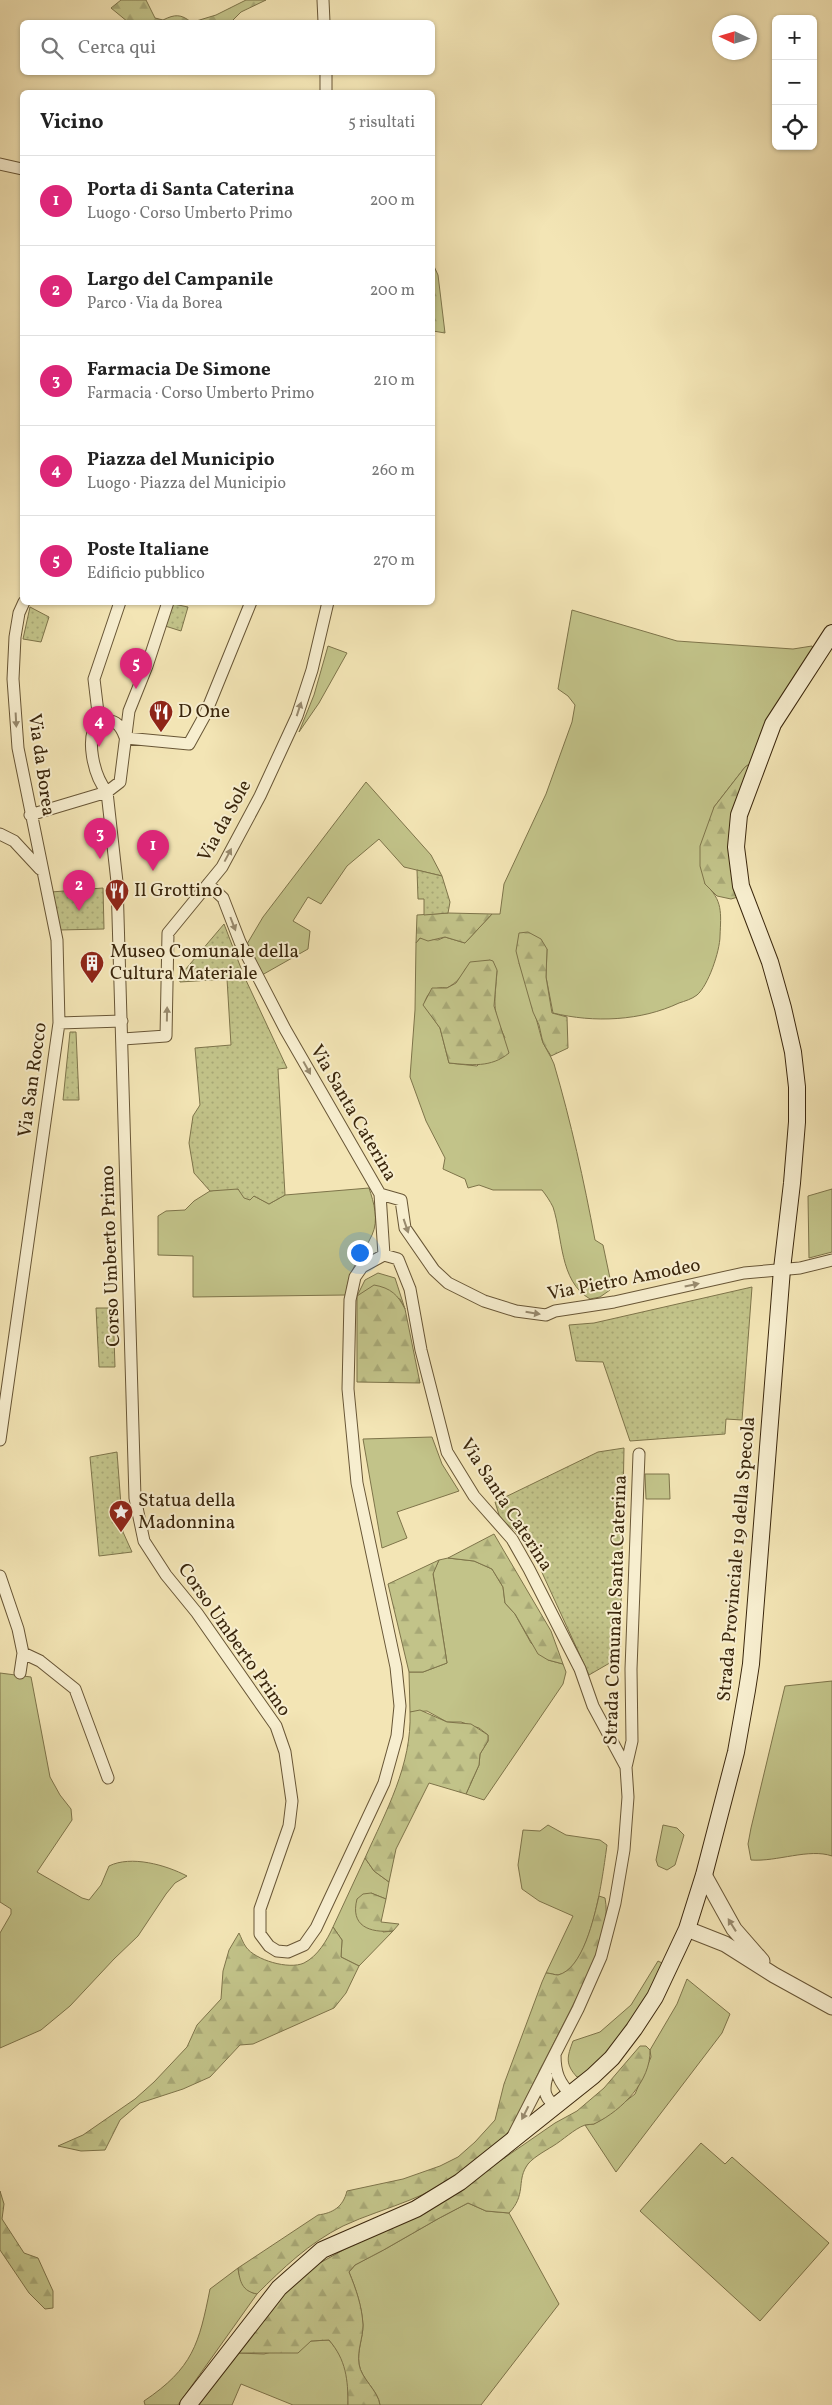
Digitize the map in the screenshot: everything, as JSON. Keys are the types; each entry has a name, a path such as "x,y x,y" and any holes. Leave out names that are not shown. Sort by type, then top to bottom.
{"main road":[{"name":"Strada Provinciale 19 della Specola","path":"188,2405 279,2288 322,2250 416,2209 460,2182 558,2106 612,2058 634,2029 664,1981 687,1930 704,1875 736,1752 751,1664 782,1269 797,1122 797,1088 793,1052 770,962 741,886 736,847 740,815 773,724 832,633"}],"street":[{"path":"323,0 324,20"},
{"path":"326,75 326,90"},
{"path":"0,164 20,169"},
{"name":"Via da Borea","path":"23,605 19,613 15,637 14,678 18,748 41,871 56,932"},
{"path":"119,605 94,679 99,721 111,721 120,724 128,738"},
{"path":"30,815 107,792 120,782 128,738 129,711 167,605"},
{"path":"128,738 189,744 205,714 250,605"},
{"name":"Via da Sole","path":"122,1039 166,1036 168,933 222,867 244,826 295,720 312,670 327,605"},
{"name":"Corso Umberto Primo","path":"99,721 94,726 92,734 93,748 98,775 107,792 117,882 135,1498 144,1540 166,1575 197,1613 276,1726 285,1752 292,1801 290,1826 259,1918 260,1934 268,1946 276,1951 288,1952 297,1950 304,1945 316,1928 384,1783 397,1736 400,1706 396,1667 357,1483 348,1389 350,1300 355,1277 362,1267 384,1255"},
{"path":"0,834 14,840 41,871"},
{"name":"Via Santa Caterina","path":"208,884 223,898 240,942 281,1022 380,1194 384,1255 398,1259 410,1289 421,1350 447,1452 474,1496 512,1540 529,1569 580,1669 593,1706 626,1767 627,1824 615,1903 601,1957 578,2009 510,2142"},
{"name":"Via San Rocco","path":"0,1440 59,1023 56,932"},
{"path":"59,1023 122,1021"},
{"name":"Via Pietro Amodeo","path":"380,1194 401,1200 405,1228 434,1270 448,1283 484,1301 516,1311 546,1315 744,1273 782,1269"},
{"path":"782,1269 800,1268 832,1260"},
{"name":"Strada Comunale Santa Caterina","path":"626,1767 632,1741 631,1669 639,1454"},
{"path":"0,1576 18,1629 23,1653 20,1673"},
{"path":"23,1653 40,1661 75,1689 108,1778"},
{"path":"704,1875 734,1929 774,1975"},
{"path":"687,1930 725,1944 774,1975 832,2007"},
{"path":"555,2054 555,2071 558,2079 571,2095"},
{"name":"Via Santa Caterina","path":"555,2054 546,2081 545,2095 550,2102 558,2106"}],"green space":[{"path":"121,0 146,0 155,18 163,20 126,20 111,8"},
{"path":"246,0 266,0 241,12 233,20 200,20 216,15"},
{"path":"178,16 188,20 163,20"},
{"path":"435,268 438,275 445,333 435,331"},
{"path":"168,605 188,607 181,631 162,625"},
{"path":"30,607 49,617 41,642 23,639"},
{"path":"572,610 677,641 793,649 812,646 815,654 751,763 745,767 714,807 705,884 718,901 721,920 716,959 705,984 697,995 664,1009 633,1017 601,1019 569,1016 553,1013 546,977 547,949 519,963 542,1040 554,1064 577,1152 595,1240 603,1245 611,1283 610,1290 600,1297 590,1299 580,1291 567,1270 553,1207 542,1190 493,1190 479,1185 468,1188 465,1179 443,1169 445,1158 426,1121 410,1077 415,1010 416,943 420,938 438,940 445,937 465,943 492,914 500,914 504,884 546,794 572,722 575,705 568,696 558,689","holes":["490,960 497,971 495,1005 505,1038 477,1066 449,1063 440,1028 424,1005 429,993 435,989 447,988 453,984 466,968"]},
{"path":"328,646 347,653 319,703 299,732 314,695"},
{"path":"751,763 738,897 731,899 717,896 705,884 700,866 700,846 714,807 745,767"},
{"path":"366,782 431,855 442,876 404,867 379,839 347,866 321,904 308,897 293,921 310,931 308,949 262,975 247,944 263,917"},
{"path":"417,870 442,876 450,902 448,913 424,915 424,899 418,899"},
{"path":"103,888 104,929 59,930 51,892"},
{"path":"448,913 492,914 465,943 445,937 428,941 420,938 416,943 417,915"},
{"path":"224,924 244,976 287,1068 278,1069 285,1195 269,1204 254,1196 250,1200 244,1198 238,1189 210,1191 194,1173 189,1143 193,1116 200,1105 195,1048 231,1045 227,979 180,982 179,977"},
{"path":"528,932 541,939 547,949 546,977 552,1013 567,1017 568,1048 551,1056 543,1043 516,951 519,933"},
{"path":"493,961 497,970 494,1006 509,1053 502,1058 488,1063 473,1065 449,1063 440,1028 423,1005 432,988 447,988 456,983 470,962"},
{"path":"70,1032 76,1032 79,1100 63,1100"},
{"path":"369,1188 375,1212 374,1229 352,1270 346,1295 193,1297 193,1256 158,1255 158,1216 166,1211 185,1210 194,1201 210,1191 238,1189 250,1200 254,1196 269,1204 285,1195"},
{"path":"832,1189 832,1252 809,1258 808,1196"},
{"path":"378,1273 395,1278 405,1309 400,1299 357,1296 365,1280"},
{"path":"374,1285 385,1288 393,1293 405,1309 420,1383 357,1382 357,1296"},
{"path":"752,1287 742,1420 726,1419 725,1434 630,1441 603,1362 576,1361 569,1325 594,1323"},
{"path":"96,1308 113,1308 115,1367 99,1367"},
{"path":"432,1437 442,1464 459,1491 397,1512 407,1538 382,1548 363,1439"},
{"path":"624,1448 620,1657 589,1675 528,1542 500,1518 495,1502 598,1452"},
{"path":"117,1452 123,1532 132,1552 99,1556 90,1457"},
{"path":"645,1474 669,1474 670,1499 646,1499"},
{"path":"494,1534 551,1631 563,1664 548,1660 538,1654 515,1614 505,1603 503,1587 492,1569 474,1561 448,1558"},
{"path":"448,1558 474,1561 492,1569 503,1587 505,1603 515,1614 531,1643 548,1660 563,1664 566,1672 563,1684 484,1800 466,1794 479,1765 480,1754 488,1741 488,1735 479,1728 461,1722 447,1722 427,1711 410,1712 409,1672 423,1672 447,1663 433,1573 439,1560"},
{"path":"439,1560 433,1574 447,1663 423,1672 409,1672 388,1584"},
{"path":"0,1673 31,1677 50,1777 60,1795 71,1809 72,1820 37,1872 82,1898 89,1900 101,1885 109,1866 118,1863 138,1861 169,1868 187,1876 175,1883 138,1936 70,2006 41,2030 0,2048 0,1933 11,1914 11,1909 0,1902"},
{"path":"832,1681 832,1856 803,1854 751,1860 748,1844 751,1828 785,1686"},
{"path":"420,1710 447,1722 471,1724 488,1735 488,1741 480,1754 479,1765 466,1794 429,1783 396,1849 389,1882 374,1871 365,1858 389,1805 402,1769 410,1732 410,1712"},
{"path":"548,1825 566,1835 600,1840 607,1845 599,1897 587,1938 579,1956 570,1969 558,1975 546,1973 573,1916 539,1901 522,1889 518,1865 523,1830 540,1831"},
{"path":"663,1825 677,1828 684,1835 675,1865 667,1870 658,1866 656,1860"},
{"path":"365,1858 374,1871 389,1882 386,1899 371,1893 383,1932 393,1931 359,1966 341,1957 342,1940 333,1927"},
{"path":"371,1893 386,1899 381,1922 399,1924 393,1931 376,1931 363,1926 359,1922 356,1916 357,1899 363,1894"},
{"path":"599,1896 605,1898 606,1911 605,1925 596,1955 584,1984 510,2130 502,2140 471,2167 435,2189 343,2226 319,2240 297,2257 257,2294 248,2291 241,2282 238,2268 318,2215 333,2211 343,2201 347,2191 403,2179 440,2166 458,2157 495,2120 504,2084 546,1973 558,1975 567,1971 581,1953"},
{"path":"333,1927 342,1940 341,1957 359,1966 346,1993 334,2008 253,2044 240,2045 210,2077 183,2089 140,2103 120,2120 105,2150 81,2151 58,2146 83,2135 135,2099 187,2047 197,2025 221,1999 223,1971 229,1950 239,1933 250,1952 264,1960 298,1965 309,1960 318,1952"},
{"path":"658,1961 664,1964 645,2004 588,2076 577,2077 570,2068 568,2060 573,2041 600,2032 631,2005"},
{"path":"687,1979 730,2014 722,2033 616,2172 585,2125 594,2124 604,2118 635,2094 651,2057 650,2050 677,2004"},
{"path":"640,2046 646,2046 650,2050 649,2062 646,2073 633,2093 606,2117 595,2124 585,2125 577,2129 531,2161 523,2173 518,2200 509,2213 486,2211 468,2203 355,2265 349,2272 358,2298 363,2325 359,2354 360,2369 376,2394 380,2405 348,2405 345,2370 335,2347 329,2340 311,2341 298,2353 238,2353 260,2322 289,2289 318,2264 484,2172 555,2123 577,2111 604,2088"},
{"path":"701,2143 725,2164 732,2157 829,2243 760,2321 640,2211"},
{"path":"0,2191 4,2204 2,2219 24,2253 38,2258 53,2291 53,2308 45,2309 29,2293 0,2250"},
{"path":"468,2203 486,2211 509,2213 559,2304 481,2405 380,2405 376,2394 360,2369 359,2354 363,2325 358,2298 349,2272 355,2265"},
{"path":"238,2268 243,2284 249,2291 257,2294 178,2405 145,2405 144,2401 160,2389 184,2366 197,2340 210,2289"},
{"path":"329,2340 340,2356 346,2370 348,2405 293,2405 241,2384 232,2405 198,2405 238,2353 264,2354 311,2341"}],"place":[{"name":"Poste Italiane","path":"136,689"},
{"name":"D One","path":"161,733"},
{"name":"Piazza del Municipio","path":"99,747"},
{"name":"Farmacia De Simone","path":"100,859"},
{"name":"Porta di Santa Caterina","path":"153,871"},
{"name":"Largo del Campanile","path":"79,911"},
{"name":"Il Grottino","path":"117,912"},
{"name":"Museo Comunale della Cultura Materiale","path":"92,984"},
{"name":"Statua della Madonnina","path":"121,1533"}]}
